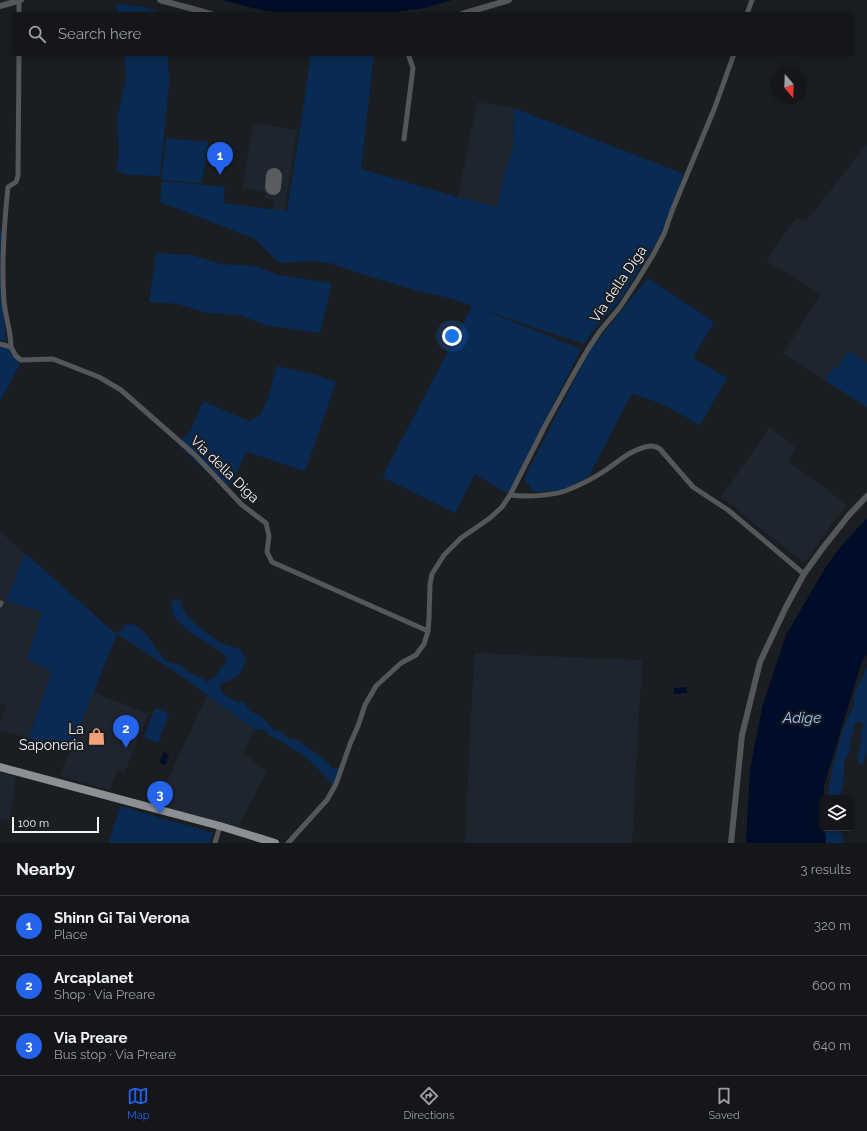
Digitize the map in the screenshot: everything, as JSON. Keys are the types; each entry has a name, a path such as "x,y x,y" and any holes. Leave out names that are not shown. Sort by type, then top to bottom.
{"main road":[{"path":"0,767 220,826 275,843"}],"street":[{"path":"0,6 20,0 19,12"},
{"path":"160,0 204,12"},
{"path":"469,12 509,0"},
{"path":"748,12 752,0"},
{"path":"11,347 11,337 4,302 3,244 8,187 16,182 18,176 19,56"},
{"path":"404,139 413,68 409,56"},
{"name":"Via della Diga","path":"288,843 327,800 336,784 365,705 376,686 402,663 416,655 424,644 428,631 430,584 432,574 444,554 461,538 490,518 502,507 510,495 573,375 600,331 620,307 638,281 661,241 715,107 733,56"},
{"name":"Via della Diga","path":"0,344 11,347 16,356 21,360 53,359 99,377 121,390 195,455 242,505 266,523 269,536 267,552 272,562 428,631"},
{"path":"510,495 520,496 557,494 606,470 630,452 654,446 660,449 693,487 728,510 804,574"},
{"path":"731,843 742,736 760,662 786,607 804,574 849,515 867,496"},
{"path":"215,843 220,826"}],"shaded area":[{"path":"115,4 144,7 159,12 118,12"},
{"path":"124,56 168,56 169,84 160,176 123,174 116,169 119,152 117,118 126,77"},
{"path":"311,56 374,56 361,169 497,207 506,168 513,148 514,108 684,174 656,243 620,300 593,331 584,344 480,309 581,349 508,494 475,474 455,513 382,477 472,306 449,298 414,290 330,263 311,261 281,263 255,239 160,202 162,181 225,187 223,203 287,211"},
{"path":"477,102 514,108 513,148 506,168 497,207 458,197"},
{"path":"253,123 297,130 284,212 273,210 274,200 264,198 265,192 242,188"},
{"path":"166,138 208,142 202,183 161,180"},
{"path":"867,144 867,407 783,354 821,294 766,261 796,218 807,220"},
{"path":"5,229 2,298 6,342 0,340 0,230"},
{"path":"156,253 192,255 220,264 254,266 279,275 332,283 320,333 265,325 240,315 206,313 178,304 149,302"},
{"path":"648,278 714,322 693,358 727,378 700,425 664,405 632,393 589,476 565,489 534,492 524,479 589,351"},
{"path":"0,346 11,349 20,364 0,401"},
{"path":"848,351 867,363 867,407 825,380 835,366 838,368"},
{"path":"277,366 316,375 336,382 305,471 246,452 234,479 225,490 177,443 190,432 203,401 249,421 258,417 268,398"},
{"path":"770,427 796,448 788,461 848,505 833,522 804,563 721,497"},
{"path":"0,532 25,553 6,601 42,612 52,671 29,738 0,730 0,722 6,706 0,704"},
{"path":"25,553 116,634 120,632 125,625 130,624 137,626 146,634 166,661 182,666 188,672 204,679 206,682 215,677 227,661 224,654 190,632 173,615 171,602 175,599 180,600 182,608 187,616 199,627 219,642 240,649 246,660 238,676 232,680 221,683 220,687 222,693 238,703 243,701 250,711 261,716 274,730 281,731 288,738 300,741 332,768 340,768 332,786 327,778 308,759 297,751 270,736 265,730 254,729 174,671 117,634 70,750 29,738 52,671 27,659 42,612 6,601"},
{"path":"474,653 642,660 632,843 465,843"},
{"path":"867,666 867,751 863,764 860,765 857,760 863,723 855,723 850,750 844,762 841,795 828,795 832,770 843,729 854,705 854,696"},
{"path":"93,692 148,714 125,772 118,770 110,790 60,776"},
{"path":"207,695 254,729 243,753 267,771 238,828 156,805"},
{"path":"155,708 169,713 158,743 144,737"},
{"path":"0,772 16,777 10,820 0,819"},
{"path":"120,806 213,833 210,843 109,843"},
{"path":"823,831 840,831 842,835 843,843 822,843"}],"water":[{"path":"222,0 452,0 424,8 395,12 277,12 261,10"},
{"name":"Adige","path":"867,518 867,654 862,661 824,786 824,795 819,795 819,831 825,831 826,843 746,843 750,770 762,708 786,635 826,567 842,545"},
{"path":"687,687 687,693 674,694 674,688"},
{"path":"164,752 169,755 165,765 159,762"}],"taxiway":[{"path":"273,187 274,176"}],"place":[{"name":"Shinn Gi Tai Verona","path":"220,175"},
{"name":"La Saponeria","path":"97,737"},
{"name":"Arcaplanet","path":"126,748"},
{"name":"Via Preare","path":"160,814"}]}
